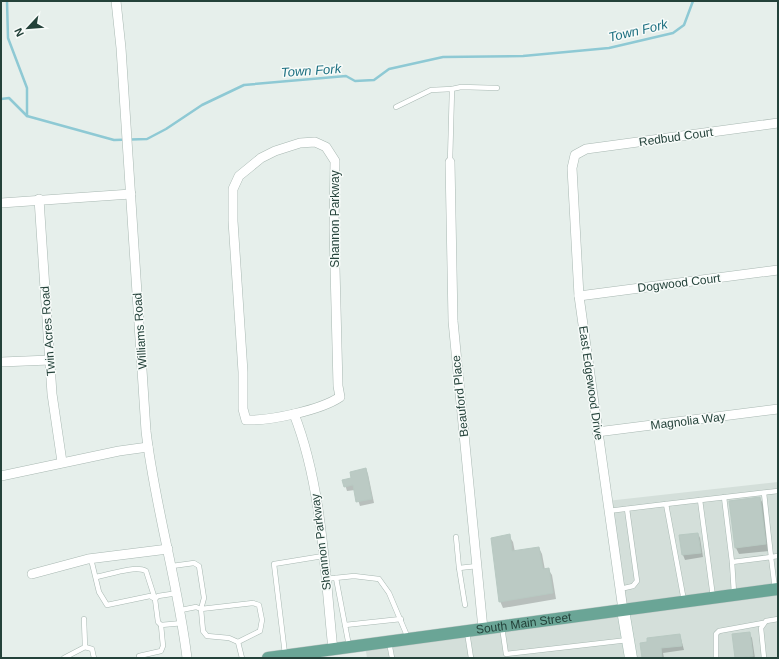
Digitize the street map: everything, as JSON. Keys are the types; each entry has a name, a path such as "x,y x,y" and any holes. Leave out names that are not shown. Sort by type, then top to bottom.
{"main road":[{"name":"South Main Street","path":"268,658 331,653 349,648 409,639 776,589"}],"street":[{"name":"Williams Road","path":"116,1 122,48 148,447 178,593 187,658"},
{"name":"Redbud Court","path":"575,155 586,150 601,147 778,123"},
{"name":"Shannon Parkway","path":"315,142 326,147 335,161 337,363 340,397 333,402 294,414 258,420 246,420 244,415 232,198 233,189 239,176 255,162 275,151 300,143 315,142"},
{"name":"East Edgewood Drive","path":"575,155 572,174 579,296 623,610"},
{"name":"Beauford Place","path":"450,162 453,321 483,629"},
{"path":"1,203 39,199 131,194"},
{"name":"Twin Acres Road","path":"39,199 52,394 62,462"},
{"name":"Dogwood Court","path":"579,296 778,270"},
{"path":"1,362 50,360"},
{"name":"Magnolia Way","path":"597,432 778,410"},
{"name":"Shannon Parkway","path":"294,414 302,436 311,473 323,556 331,653"},
{"path":"1,476 62,462 148,447"},
{"path":"32,574 91,558 168,549"},
{"path":"623,610 631,658"}],"lane":[{"path":"396,107 431,90 461,87 497,88"},
{"path":"450,162 452,89"},
{"path":"608,511 778,491"},
{"path":"764,493 776,589"},
{"path":"724,498 735,595"},
{"path":"700,500 713,597"},
{"path":"666,504 684,602"},
{"path":"620,589 633,586 637,581 626,509"},
{"path":"456,537 465,605"},
{"path":"285,656 274,564 323,556"},
{"path":"732,562 778,556"},
{"path":"91,558 99,592 107,605 150,596 155,599"},
{"path":"172,566 194,563 199,566 204,598 201,609 203,631 207,636 229,638 238,642"},
{"path":"459,568 477,566"},
{"path":"96,577 136,568 146,571 155,599 158,622 161,625 163,646 162,651 139,656"},
{"path":"325,579 354,576 379,578 389,593 402,619 409,639"},
{"path":"336,578 349,648"},
{"path":"155,599 158,596 178,593"},
{"path":"181,610 196,607 201,609 254,603 259,605 262,620 260,631 238,642"},
{"path":"84,619 85,647"},
{"path":"345,625 402,619"},
{"path":"716,658 716,634 719,631 778,619"},
{"path":"161,625 183,623"},
{"path":"763,623 761,628 764,658"},
{"path":"502,627 506,656 628,640"},
{"path":"467,632 471,658"},
{"path":"238,642 242,658"},
{"path":"389,642 392,658"},
{"path":"64,658 85,647 92,649 94,658"}],"shaded area":[{"path":"778,482 778,658 367,658 365,645 622,610 607,501"}],"building":[{"path":"366,468 372,499 356,502 353,485 344,487 342,480 351,478 350,472"},
{"path":"760,497 766,544 735,548 729,501"},
{"path":"698,533 701,553 682,555 679,535"},
{"path":"510,534 512,551 539,547 543,569 549,568 553,593 499,602 491,538"},
{"path":"750,632 753,656 735,658 732,634"},
{"path":"680,634 682,646 661,648 662,658 642,658 640,643 647,642 647,638"}],"waterway":[{"path":"7,1 8,38 27,88 27,116"},
{"name":"Town Fork","path":"1,99 9,98 27,116 114,140 147,139 166,129 202,105 244,85 346,76 355,81 374,80 389,69 443,57 523,56 609,48 673,33 684,25 693,1"}]}
